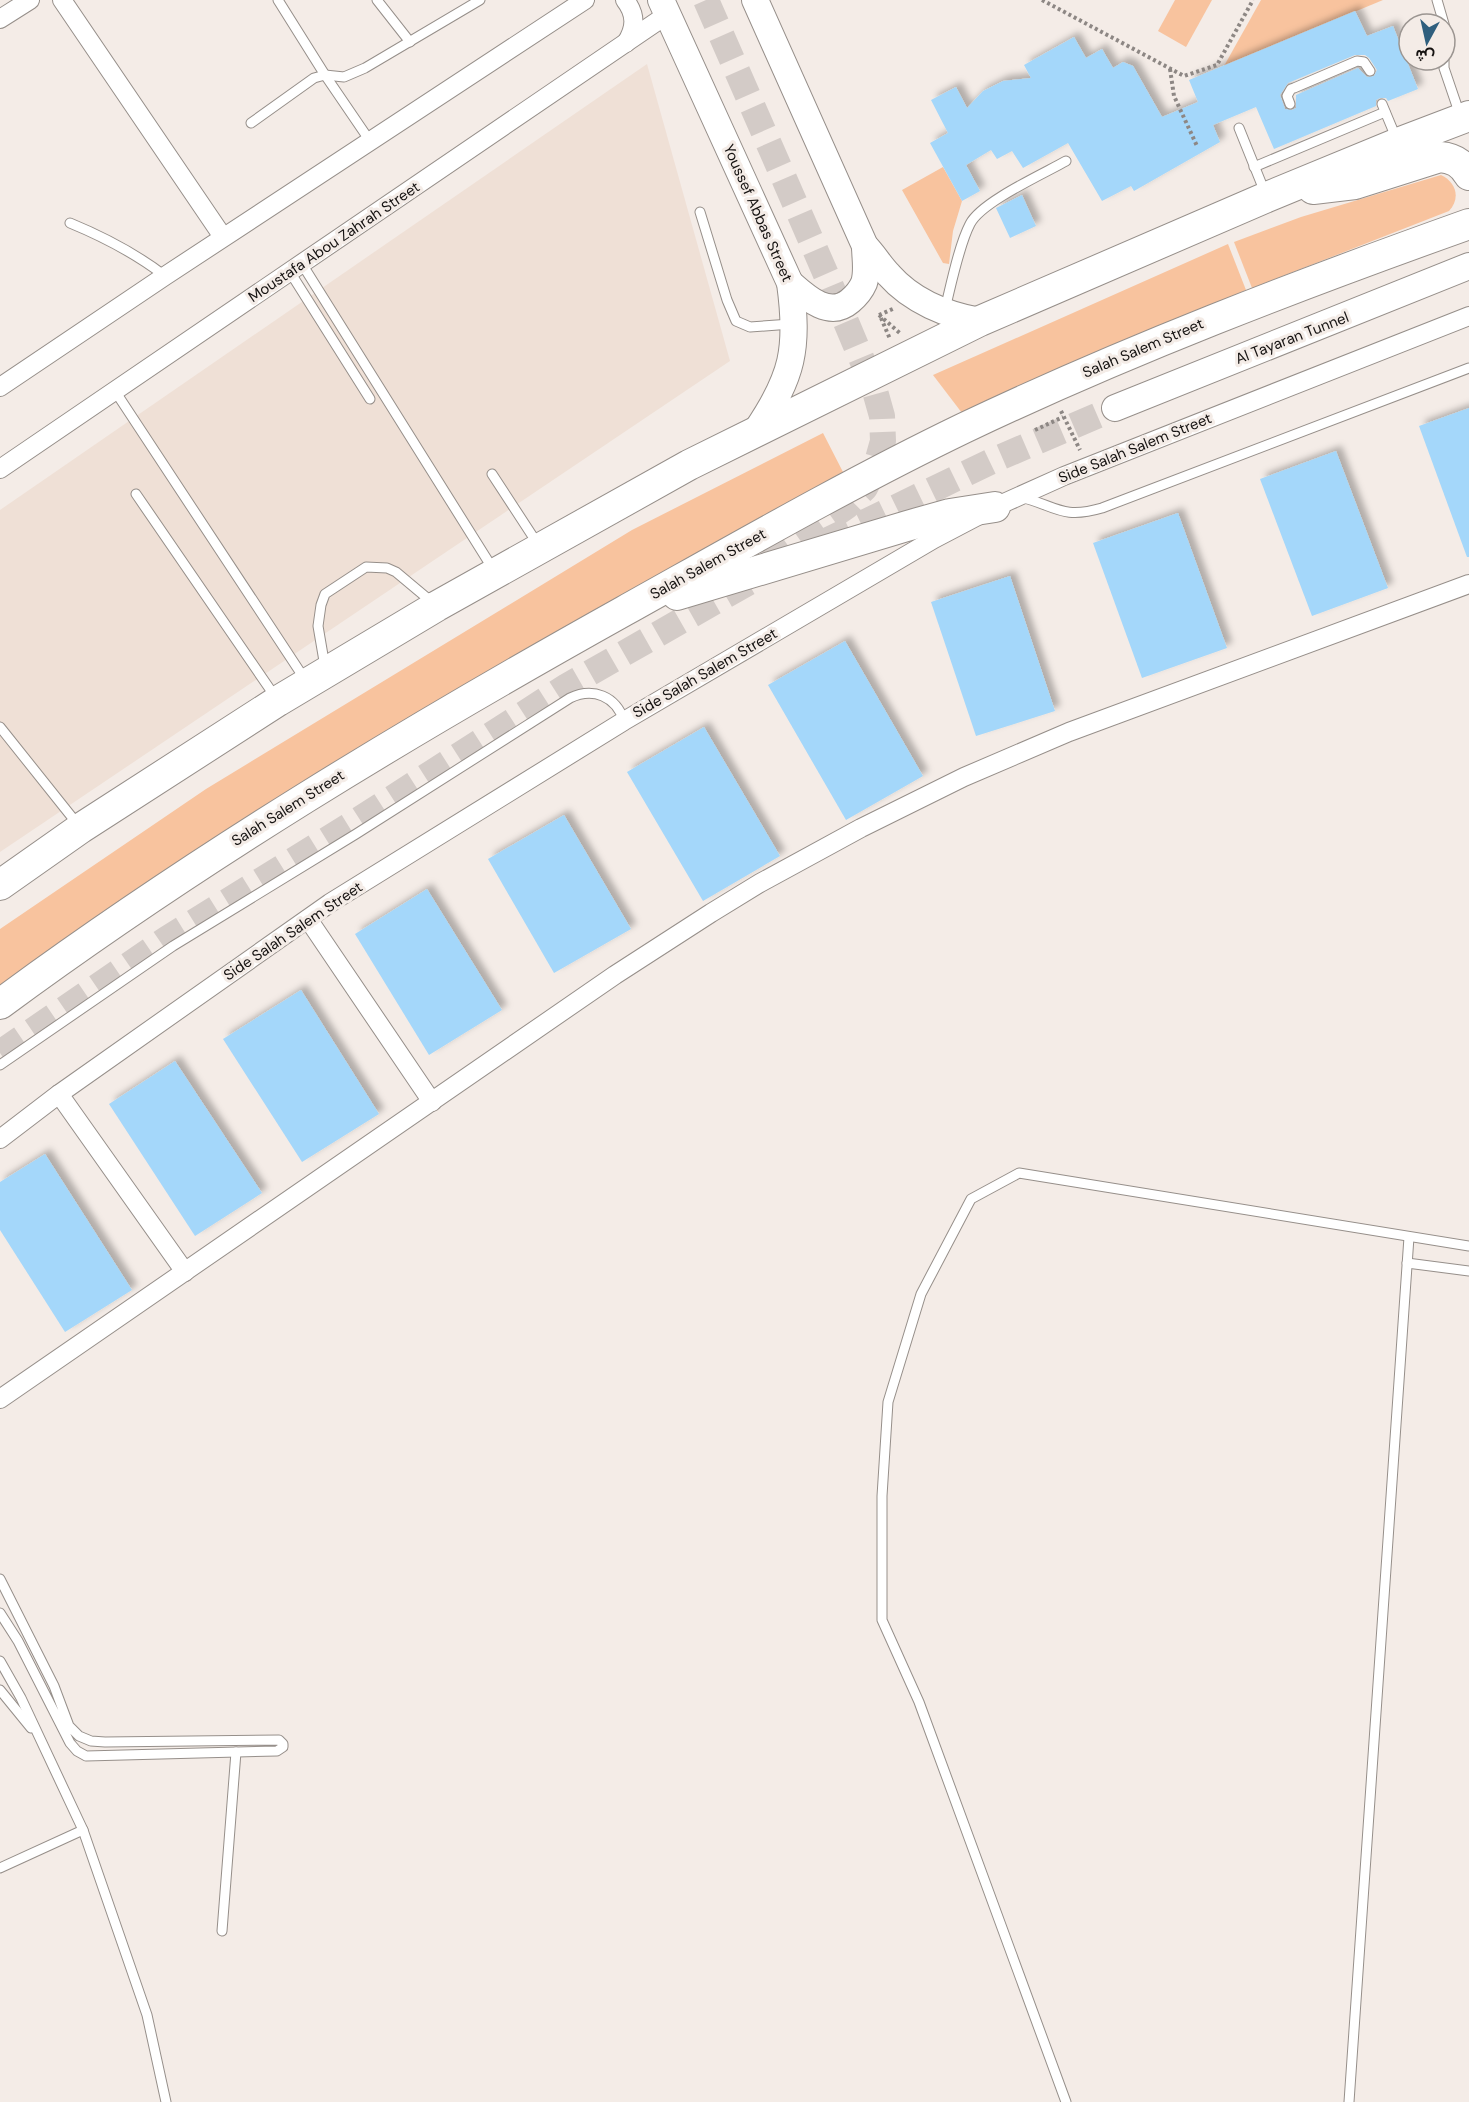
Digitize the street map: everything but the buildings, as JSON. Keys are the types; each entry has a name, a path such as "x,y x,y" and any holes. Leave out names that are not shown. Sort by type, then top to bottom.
{"highway":[{"path":"0,885 81,828 278,701 437,606 651,485 980,321 1398,142 1465,118"},
{"path":"1278,193 1349,185 1440,157 1458,162 1469,175"},
{"name":"Salah Salem Street","path":"0,1004 141,904 311,793 467,699 866,477 1050,388 1209,320 1467,223"},
{"path":"625,610 907,526 1006,502"}],"main road":[{"path":"755,0 865,246 889,275 910,293 956,316 980,321"},
{"name":"Youssef Abbas Street","path":"664,7 790,283 795,324 793,352 774,404 756,431"},
{"path":"790,283 809,300 822,306 836,308 847,304 864,284 865,246"},
{"name":"Al Tayaran Tunnel","path":"1115,408 1469,266"}],"street":[{"path":"0,19 30,0"},
{"path":"62,0 223,237"},
{"path":"0,387 223,237 585,0"},
{"path":"625,0 634,17 634,26 626,43"},
{"name":"Moustafa Abou Zahrah Street","path":"0,469 626,43 664,7"},
{"name":"Side Salah Salem Street","path":"0,1139 59,1094 308,919 624,721 934,539 1006,502 1089,466 1469,316"},
{"path":"0,1399 625,969 711,913 810,855 902,807 995,763 1069,732 1469,584"},
{"path":"308,919 432,1102"},
{"path":"59,1094 185,1272"}],"lane":[{"path":"278,0 370,141"},
{"path":"377,0 410,42"},
{"path":"251,123 314,78 325,75 344,77 365,68 480,0"},
{"path":"1290,104 1287,96 1291,89 1326,74 1360,61 1370,70"},
{"path":"1446,72 1465,118"},
{"path":"1254,167 1304,141 1384,108 1398,142"},
{"path":"1239,128 1254,167 1278,193"},
{"path":"944,311 966,233 974,218 986,207 1066,161"},
{"path":"700,212 727,300 736,321 750,327 795,324"},
{"path":"70,223 118,244 165,276"},
{"path":"296,268 370,399"},
{"path":"296,268 495,573"},
{"path":"1006,502 1063,512 1092,511 1469,368"},
{"path":"115,391 317,678"},
{"path":"492,474 540,548"},
{"path":"136,494 278,701"},
{"path":"317,678 321,605 325,594 366,567 387,568 396,572 437,606"},
{"path":"0,1065 173,946 356,834 570,698 586,693 603,696 617,705 624,721"},
{"path":"0,727 81,828"},
{"path":"1066,2102 919,1702 882,1620 882,1496 888,1402 921,1294 971,1199 1018,1173 1469,1246"},
{"path":"1349,2102 1409,1238"},
{"path":"1407,1263 1469,1271"},
{"path":"0,1579 54,1686 69,1726 79,1736 91,1741 105,1742 279,1740 283,1744 279,1751 86,1756 70,1743 18,1641 0,1613"},
{"path":"0,1661 21,1698 83,1830 147,2015 166,2102"},
{"path":"1,1692 36,1732"},
{"path":"222,1931 236,1752"},
{"path":"0,1868 83,1830"}],"path":[{"path":"1042,0 1184,76 1217,65 1253,0"},
{"path":"1170,69 1174,96 1197,146"},
{"path":"879,315 894,348"},
{"path":"1050,388 1089,466"},
{"path":"1035,430 1064,417"}],"shaded area":[{"path":"1175,0 1212,0 1186,47 1158,31"},
{"path":"1261,0 1383,0 1224,66"},
{"path":"647,64 730,361 0,852 0,510"},
{"path":"943,167 962,201 953,231 949,264 943,263 902,190"},
{"path":"1441,175 1450,182 1455,191 1455,201 1449,211 1252,288 1234,242 1301,217"},
{"path":"1228,244 1246,290 962,413 933,375"},
{"path":"823,433 843,472 658,577 0,988 0,929 206,789 632,530"}],"tunnel":[{"path":"706,0 828,279 875,391 882,416 883,441 876,466 865,488 847,506 763,565"},
{"path":"826,541 994,460 1115,408"},
{"path":"0,1053 168,938 352,824 567,686 751,581"}]}
